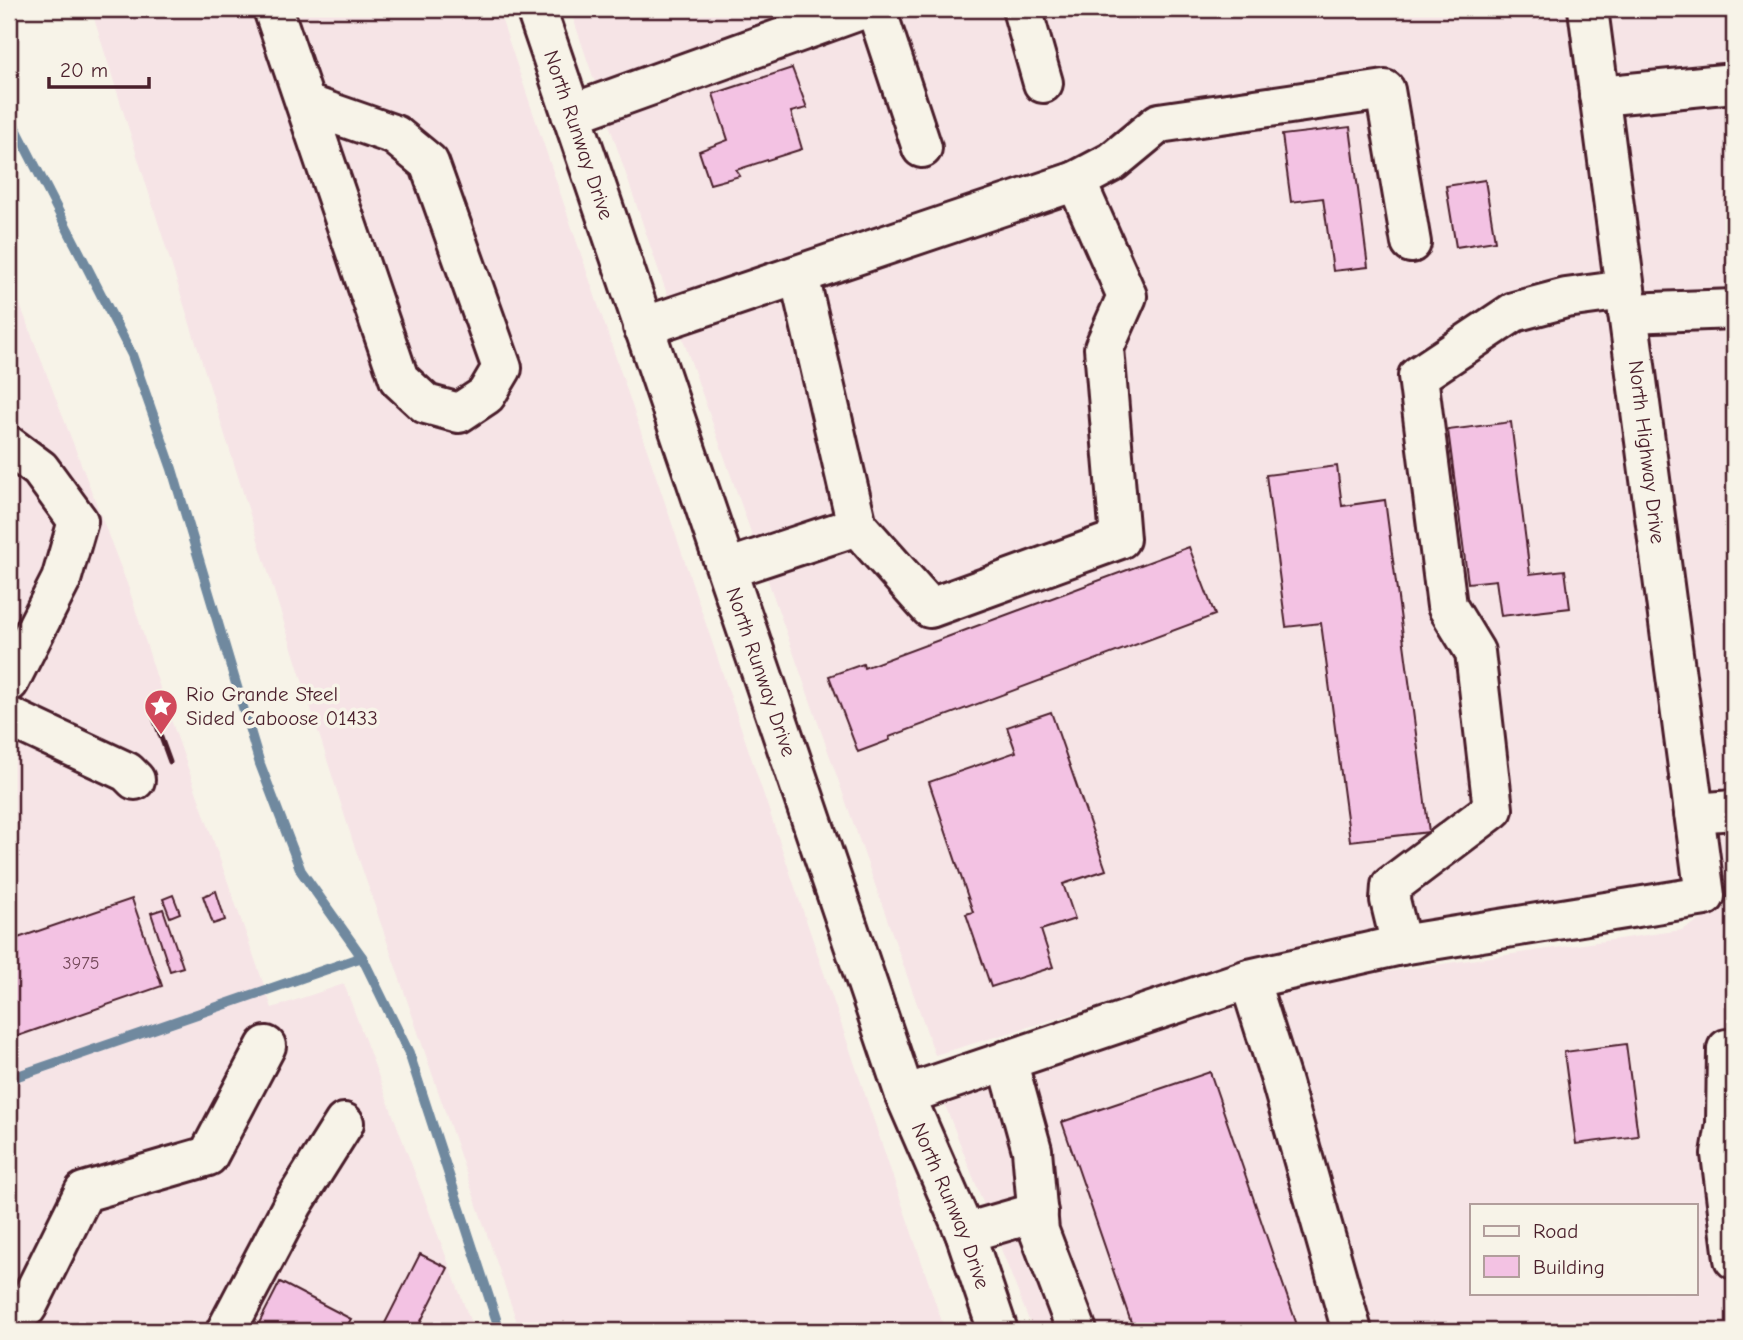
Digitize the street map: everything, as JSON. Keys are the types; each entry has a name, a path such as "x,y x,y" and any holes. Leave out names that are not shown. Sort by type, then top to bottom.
{"street":[{"path":"273,9 400,379 426,404 459,413 486,395 502,368 429,163 395,135 306,104"},
{"name":"North Runway Drive","path":"536,9 905,1094 965,1233 998,1331"},
{"path":"571,114 863,9"},
{"path":"876,9 922,148"},
{"path":"1022,9 1043,83"},
{"name":"North Highway Drive","path":"1401,945 1705,896 1588,9"},
{"path":"1599,96 1734,83"},
{"path":"643,327 1076,181 1112,162 1159,123 1385,90 1411,243"},
{"path":"809,272 857,526 929,608 1120,539 1104,348 1127,296 1076,181"},
{"path":"905,1094 1250,979 1401,945 1390,900 1391,886 1493,809 1475,652 1447,606 1418,376 1514,312 1566,298 1734,309"},
{"path":"9,446 40,468 78,521 61,580 9,682"},
{"path":"727,569 857,526"},
{"path":"9,717 127,772 135,780"},
{"path":"1694,813 1734,810"},
{"path":"1250,979 1352,1331"},
{"path":"9,1319 27,1307 84,1192 208,1156 266,1046"},
{"path":"1727,1049 1726,1124 1721,1154 1734,1259"},
{"path":"1007,1060 1032,1150 1039,1231 1077,1331"},
{"path":"226,1331 293,1204 344,1123"},
{"path":"965,1233 1038,1212"}],"shaded area":[{"path":"91,9 498,9 945,1331 520,1331 352,839"},
{"path":"570,9 1734,9 1734,886 1321,939 935,1055 654,257"},
{"path":"9,276 129,589 160,688 272,1008 344,984 474,1331 9,1331"},
{"path":"1734,901 1734,1331 1033,1331 945,1105 1210,1014 1342,978 1682,930"}],"building":[{"path":"792,68 807,108 791,112 802,149 736,170 740,176 710,184 699,151 728,140 713,94"},
{"path":"1350,127 1368,267 1333,271 1323,198 1291,202 1282,135"},
{"path":"1485,180 1495,241 1456,247 1446,186"},
{"path":"1511,422 1530,574 1565,570 1570,608 1501,616 1496,580 1468,583 1448,430"},
{"path":"1337,466 1342,506 1385,500 1429,832 1350,841 1321,623 1286,627 1266,475"},
{"path":"1189,547 1215,615 889,737 890,740 858,752 829,676 863,664 864,668"},
{"path":"1051,712 1106,870 1063,884 1075,919 1041,930 1053,967 991,987 966,914 973,912 929,782 1016,752 1007,727"},
{"path":"216,891 225,920 213,924 203,896"},
{"path":"173,895 180,913 170,917 163,899"},
{"path":"132,899 162,986 9,1039 9,941"},
{"path":"163,909 183,967 170,971 151,913"},
{"path":"1626,1044 1638,1136 1576,1144 1564,1052"},
{"path":"1210,1072 1299,1331 1134,1331 1062,1122"},
{"path":"420,1254 448,1268 416,1331 386,1331 382,1329"},
{"path":"280,1282 351,1319 344,1331 255,1331"}],"waterway":[{"path":"9,115 132,355 172,469 260,764 301,871 362,957 409,1053 500,1331"},
{"path":"9,1079 362,957"}],"railway":[{"path":"151,710 170,762"}],"place":[{"name":"Rio Grande Steel Sided Caboose 01433","path":"161,736"}]}
